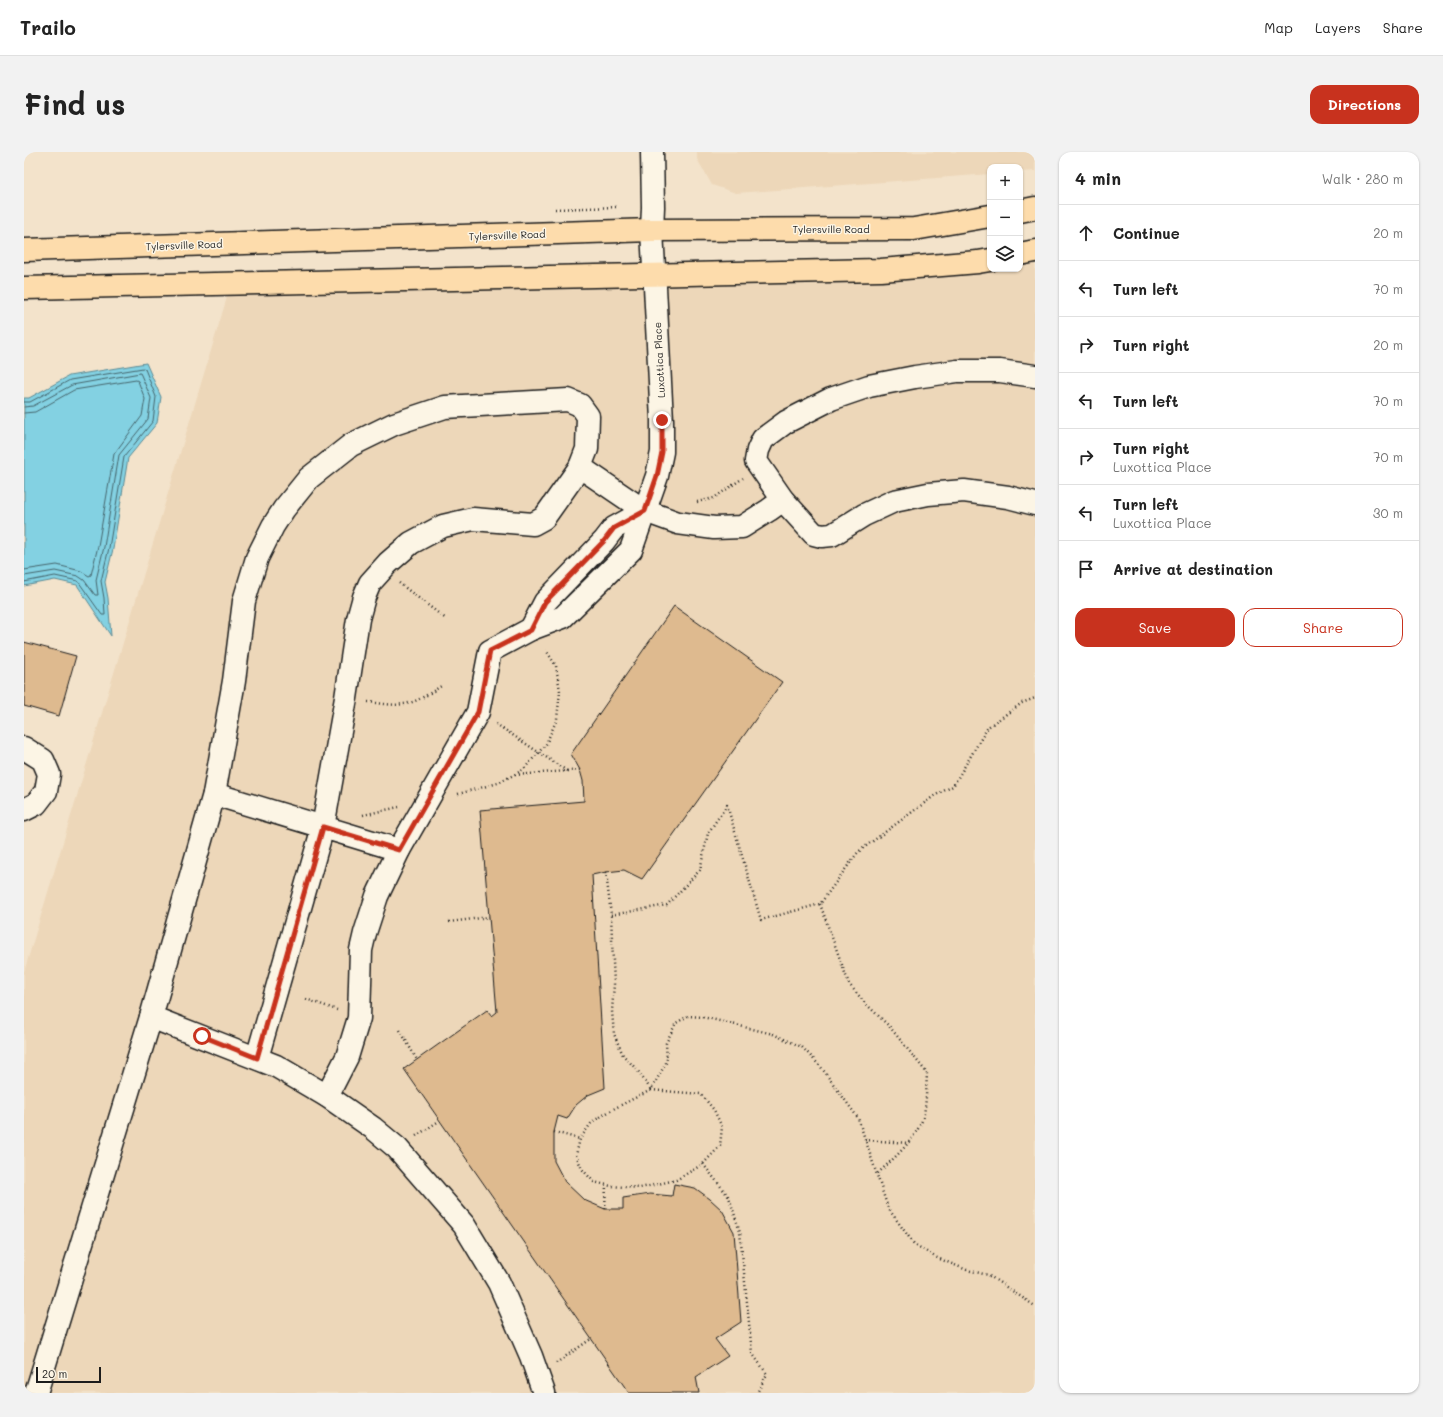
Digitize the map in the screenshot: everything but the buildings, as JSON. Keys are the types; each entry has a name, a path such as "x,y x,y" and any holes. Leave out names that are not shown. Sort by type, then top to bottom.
{"main road":[{"path":"1023,210 1035,208"},
{"name":"Tylersville Road","path":"24,250 652,230 914,229 987,217"},
{"path":"1023,253 1035,251"},
{"path":"24,288 655,276 881,270 987,260"}],"street":[{"name":"Luxottica Place","path":"399,850 478,712 490,651 531,630 563,617 631,550 657,476 662,452 662,420 652,230 652,152"},
{"path":"1035,376 1000,372 957,372 915,377 869,386 831,399 786,422 763,439 758,450 756,461 783,500 814,534 822,536 832,535 864,515 894,501 928,494 964,491 1008,497 1035,504"},
{"path":"36,1393 151,1017 214,794 234,681 244,601 258,558 272,526 309,478 351,445 394,424 445,407 568,400 580,405 588,416 587,449 580,467 544,518 533,524 473,519 443,526 411,543 388,563 370,583 364,597 358,619 346,698 323,827 257,1058"},
{"path":"580,467 645,511 678,524 714,528 742,527 770,510 783,500"},
{"path":"24,748 43,760 49,774 46,791 36,804 24,810"},
{"path":"214,794 399,850 377,896 365,933 361,950 359,1018 347,1057 327,1096"},
{"path":"151,1017 276,1066 327,1096 373,1128 397,1148 464,1225 499,1283 531,1356 544,1393"}],"path":[{"path":"692,503 714,498 745,477"},
{"path":"395,579 446,619"},
{"path":"457,794 498,783 523,770 546,744 557,719 560,691 556,666 546,650"},
{"path":"361,701 394,705 404,704 421,698 443,685"},
{"path":"611,915 667,905 700,870 708,833 727,805 761,920 820,904 858,852 934,796 953,786 988,727 1022,703 1035,698"},
{"path":"492,721 567,771"},
{"path":"513,775 580,770"},
{"path":"358,816 401,806"},
{"path":"606,872 611,915 614,984 612,1011 614,1034 623,1055 638,1071 651,1090"},
{"path":"820,904 850,984 865,1003 889,1026 927,1073 926,1095 922,1122 909,1143 876,1175"},
{"path":"449,922 489,917"},
{"path":"306,999 341,1012"},
{"path":"651,1090 667,1061 666,1043 676,1023 688,1016 703,1017 773,1034 802,1047 821,1067 858,1118 888,1208 914,1244 935,1257 967,1270 988,1275 1035,1306"},
{"path":"400,1030 417,1060"},
{"path":"651,1090 701,1094 714,1110 722,1127 720,1146 703,1164 676,1180 640,1188 606,1185 594,1182 582,1169 576,1155 580,1139 592,1122 615,1108 651,1090"},
{"path":"410,1139 439,1121"},
{"path":"554,1132 580,1139"},
{"path":"865,1140 909,1143"},
{"path":"703,1164 729,1197 740,1232 752,1353 767,1374 757,1393"},
{"path":"605,1209 606,1185"},
{"path":"553,1364 591,1339"}],"shaded area":[{"path":"697,152 1035,152 1035,171 1023,172 1023,164 987,164 987,174 736,193 712,185 697,159"},
{"path":"1035,251 1035,1393 24,1393 24,972 231,284 987,270 987,272 1023,272 1023,253"}],"water":[{"path":"146,363 161,397 157,423 128,458 113,549 105,582 108,598 111,636 77,585 55,580 24,586 24,398 29,398 69,376"}],"route":[{"path":"202,1036 257,1058 323,827 399,850 478,712 490,651 531,630 545,602 604,541 614,528 645,511 657,476 662,452 662,420"}]}
